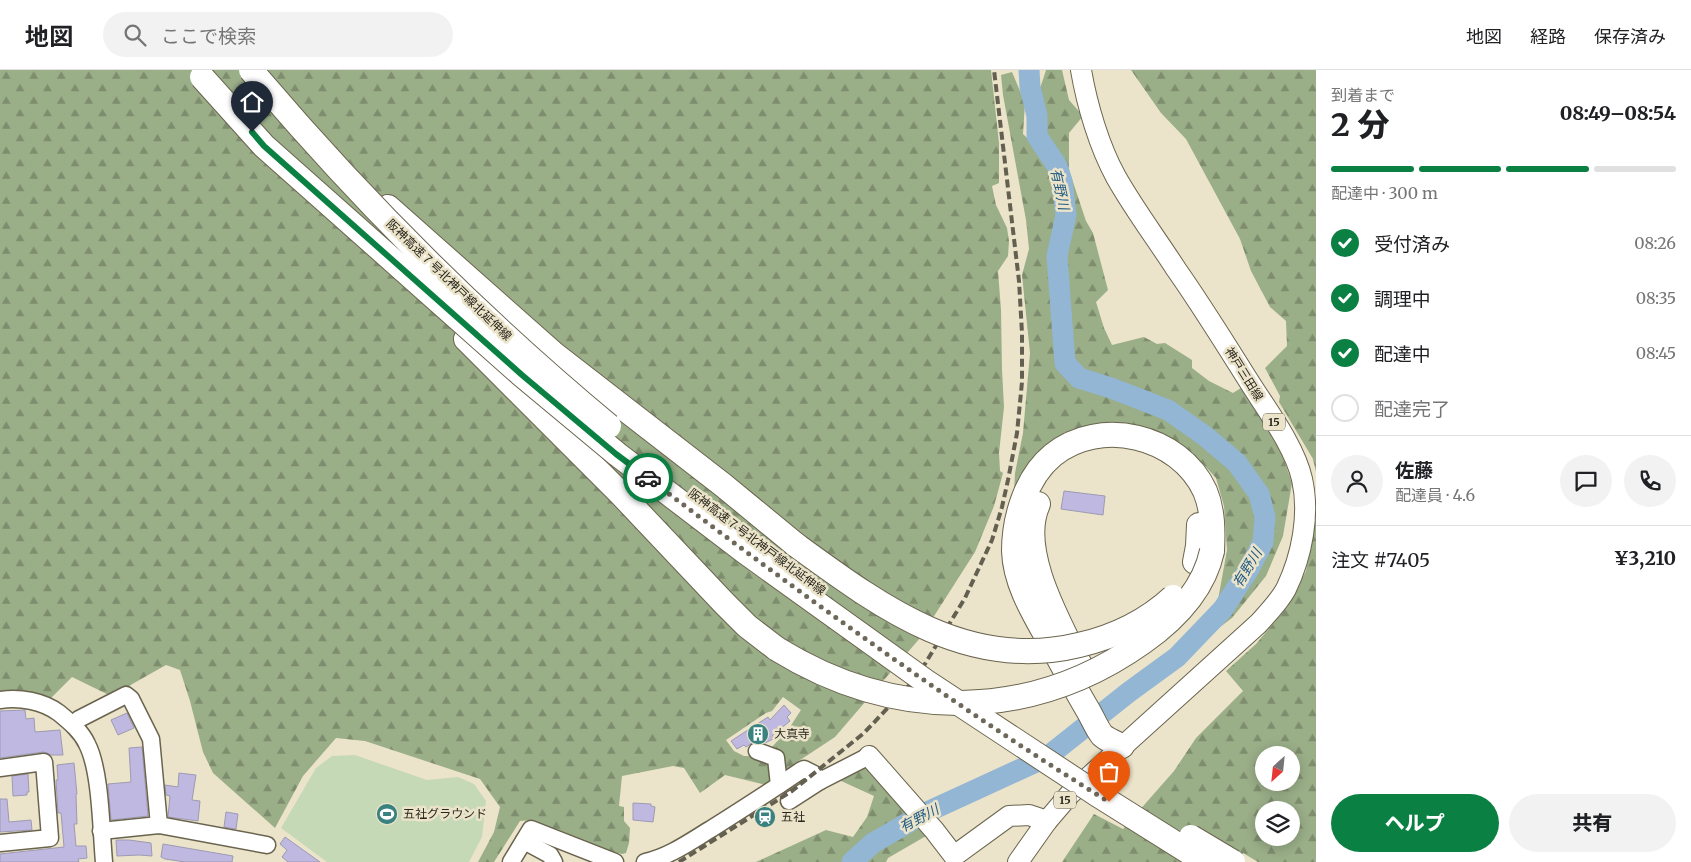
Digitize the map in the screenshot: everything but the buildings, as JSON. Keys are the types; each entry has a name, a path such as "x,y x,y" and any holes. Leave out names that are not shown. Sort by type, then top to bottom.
{"highway":[{"name":"阪神高速７号北神戸線北延伸線","path":"251,70 311,140 408,243 456,290 591,411 689,491 846,610 937,676 1138,805 1234,862"},
{"name":"阪神高速７号北神戸線北延伸線","path":"199,73 264,146 522,375 609,448 744,551 925,681 1095,794 1205,862"},
{"path":"311,140 554,354 796,545 889,609 922,626 956,640 992,649 1022,652 1068,648 1113,635 1132,626 1153,613 1178,592 1191,573 1197,554 1200,533 1196,506 1182,482 1164,464 1127,442"},
{"path":"407,272 460,333 620,493 695,574 747,626 777,649 804,666 851,685 877,692 912,699 968,704 1006,700 1068,684 1092,673 1152,636 1180,610 1200,584 1209,563 1213,528 1206,493 1194,473 1174,454 1137,437 1072,461 1051,480 1036,508 1032,539 1039,575 1078,662 1082,685 1113,736"}],"main road":[{"name":"神戸三田線","path":"1018,862 1113,736 1258,624 1286,588 1304,529 1305,494 1298,464 1198,301 1116,177 1104,152 1094,123 1081,70"},
{"path":"869,756 934,830 950,859 1008,816 1029,815 1047,822"}],"street":[{"path":"74,725 79,719 126,695 131,699 151,739 159,825"},
{"path":"0,700 32,701 52,708 74,725 88,744 96,774 104,862"},
{"path":"757,750 776,758 779,785"},
{"path":"789,801 820,781 869,756"},
{"path":"0,768 44,762 50,838 0,843"},
{"path":"645,862 660,858 692,840 804,769 814,774 820,781"},
{"path":"101,831 159,825 267,844"},
{"path":"511,862 527,835"},
{"path":"527,835 550,855 554,862"},
{"path":"527,835 614,862"}],"green space":[{"path":"0,70 991,70 999,143 999,183 992,186 996,205 1007,228 1009,241 1008,256 998,271 1004,407 999,453 1000,471 1003,473 994,506 975,552 920,638 835,737 785,770 769,750 788,730 801,710 783,697 772,711 766,713 726,740 734,751 744,756 758,756 770,762 774,780 766,785 725,775 700,793 684,768 673,766 622,776 619,806 624,807 624,821 630,828 626,853 622,854 592,847 532,820 520,821 494,862 478,862 494,832 500,807 480,779 365,741 336,738 303,776 275,828 213,773 203,752 180,670 166,665 111,696 72,677 49,700 0,693"},
{"path":"1046,70 1062,70 1069,100 1083,116 1069,133 1069,170 1086,221 1093,233 1108,290 1096,302 1104,328 1112,345 1144,337 1157,344 1165,343 1192,360 1192,368 1209,381 1233,393 1241,388 1277,440 1292,483 1283,536 1266,576 1232,618 1212,633 1227,550 1224,506 1216,478 1192,452 1131,427 1065,432 1031,459 1014,491 1015,473 1023,433 1030,353 1022,275 1029,249 1026,220 1001,75 1012,72 1025,103 1023,134 1046,156 1055,171 1062,165 1042,136 1035,120 1034,112 1035,103"},
{"path":"1131,70 1316,70 1316,472 1313,459 1279,402 1280,396 1265,368 1287,346 1286,321 1270,307 1251,271 1240,239 1186,139 1161,113"},
{"path":"1316,517 1316,862 1258,862 1243,853 1238,862 1062,862 1094,814 1123,829 1174,771 1196,738 1243,691 1226,671 1256,644 1288,606 1306,571"},
{"name":"五社グラウンド","path":"355,755 427,780 458,777 474,784 486,801 482,837 469,862 327,862 281,828 316,768 332,756"},
{"path":"866,763 926,836 888,858 886,862 756,862 826,830 853,837 867,817 874,796 839,780"}],"waterway":[{"name":"有野川","path":"852,862 873,843 925,813 1047,757 1129,692 1177,657 1223,609 1249,569 1263,542 1265,517 1259,494 1237,463 1205,436 1168,410 1079,378 1065,363 1057,256 1066,215 1062,181 1057,166 1037,136 1037,116 1030,87 1029,70"}],"railway":[{"path":"679,862 792,791 864,733 917,677 965,598 992,540 1002,507 1017,433 1022,382 1019,281 994,70"}],"way so far":[{"path":"648,478 744,551 925,681 1109,802"}],"place":[{"name":"大真寺","path":"758,734"},
{"name":"五社グラウンド","path":"387,814"},
{"name":"五社","path":"765,817"}],"route":[{"path":"252,132 264,146 522,375 616,454 648,478"}]}
